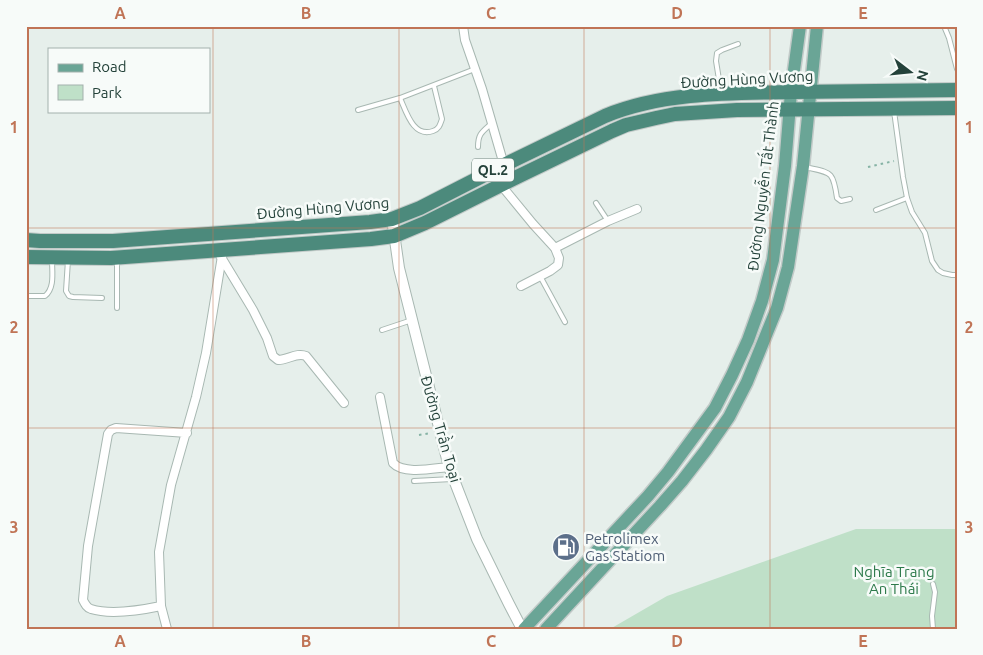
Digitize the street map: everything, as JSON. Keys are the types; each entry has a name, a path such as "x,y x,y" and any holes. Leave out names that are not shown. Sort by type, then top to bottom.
{"highway":[{"name":"Đường Hùng Vương","path":"26,240 113,241 392,219 420,208 605,116 620,110 672,98 739,92 957,90"},
{"name":"Đường Hùng Vương","path":"26,257 118,258 222,253 394,236 425,223 626,125 675,114 737,110 957,108"}],"main road":[{"name":"Đường Nguyễn Tất Thành","path":"523,629 648,496 715,408 744,349 762,301 773,260 800,26"},
{"path":"546,629 682,481 729,417 748,382 777,308 788,267 803,166 817,26"},
{"path":"586,562 597,574"}],"street":[{"path":"462,26 504,165"},
{"path":"501,185 555,248 559,258 558,265 550,271 521,286"},
{"path":"555,248 608,221 637,209"},
{"name":"Đường Trần Toại","path":"392,219 399,268 450,467 477,539 523,629"},
{"path":"222,253 267,338 273,356 278,360 299,354 306,356 344,403"},
{"path":"167,629 161,606 159,552 171,484 187,433 206,353 222,253"},
{"path":"380,397 394,463 398,468 410,470 450,467"},
{"path":"161,606 132,611 106,611 90,609 86,606 83,600 88,546 108,434 111,430 116,428 187,433"}],"lane":[{"path":"944,26 957,69"},
{"path":"722,94 716,61 717,53 738,44"},
{"path":"358,110 400,98 475,69"},
{"path":"400,98 412,124 419,131 429,132 437,130 442,119 434,86"},
{"path":"894,108 907,198 912,212 925,232 932,261 938,270 946,274 957,275"},
{"path":"478,147 480,134 491,124"},
{"path":"803,166 830,174 837,198 841,201 850,199"},
{"path":"876,210 907,198"},
{"path":"596,203 608,221"},
{"path":"26,296 45,296 50,292 52,284 52,258"},
{"path":"68,258 66,291 69,296 102,298"},
{"path":"117,308 118,258"},
{"path":"540,276 565,322"},
{"path":"382,330 412,320"},
{"path":"414,481 454,479"},
{"path":"933,584 935,592 932,616 933,629"}],"path":[{"path":"868,167 901,159"}],"green space":[{"name":"Nghĩa Trang An Thái","path":"856,529 957,529 957,629 610,629 667,596"}],"place":[{"name":"Petrolimex Gas Statiom","path":"566,547"}]}
